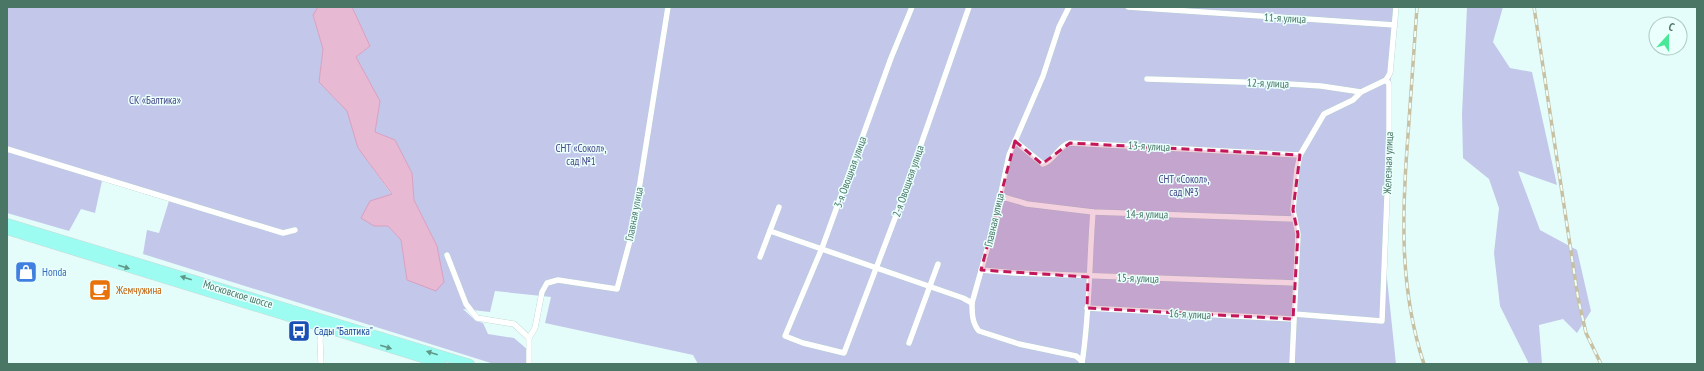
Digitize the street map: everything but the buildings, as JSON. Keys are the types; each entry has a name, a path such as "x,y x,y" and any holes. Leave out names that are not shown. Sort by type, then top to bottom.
{"main road":[{"name":"Московское шоссе","path":"7,223 323,324 442,364"},
{"name":"Московское шоссе","path":"7,230 323,324 470,364"}],"street":[{"name":"Главная улица","path":"529,364 529,338 536,328 542,292 547,283 558,280 617,289 632,233 668,7"},
{"name":"3-я Овощная улица","path":"844,353 803,343 785,336 822,248 890,58 912,7"},
{"name":"2-я Овощная улица","path":"844,353 938,97 968,7"},
{"name":"Главная улица","path":"1070,7 1059,27 1043,76 1015,141 1005,169 995,221 972,303 973,322 979,331 1018,344 1076,356 1082,364"},
{"name":"11-я улица","path":"1128,7 1395,25"},
{"name":"Железная улица","path":"1382,321 1390,90 1389,84 1386,80 1390,74 1396,7"},
{"name":"12-я улица","path":"1147,79 1281,83 1348,89 1361,92"},
{"path":"1292,364 1298,234 1293,210 1294,191 1300,155 1324,114 1353,100 1361,92 1386,80"},
{"name":"13-я улица","path":"1015,141 1043,164 1048,162 1064,144 1070,143 1300,155"},
{"path":"7,149 283,233 295,230"},
{"name":"14-я улица","path":"1000,196 1027,204 1092,212 1295,219"},
{"path":"760,257 779,207"},
{"path":"1082,364 1087,324 1092,212"},
{"path":"770,231 930,286 963,298 972,303"},
{"path":"447,255 466,304 477,318 514,324 529,338"},
{"path":"910,343 938,264"},
{"name":"15-я улица","path":"981,270 1015,273 1295,283"},
{"name":"16-я улица","path":"1087,308 1382,321"},
{"path":"321,364 320,340 323,324"}],"highlighted area":[{"path":"1015,141 1042,164 1070,143 1300,155 1293,210 1298,234 1293,319 1087,308 1088,277 981,270"}],"green space":[{"path":"7,7 318,7 313,16 323,49 319,82 347,111 358,148 392,195 374,226 388,226 401,240 407,280 437,246 414,200 412,173 395,140 375,132 380,101 356,57 370,46 352,7 1396,7 1385,158 1385,259 1396,364 698,364 693,355 545,323 551,297 495,291 490,312 463,309 476,321 483,323 488,334 514,338 528,350 528,364 494,364 143,254 147,230 159,233 169,201 102,181 95,213 81,209 69,231 7,213"},
{"path":"1467,7 1503,7 1493,42 1510,68 1532,72 1557,185 1518,171 1540,230 1577,250 1591,311 1577,333 1563,319 1539,325 1542,364 1529,364 1500,306 1494,253 1499,208 1489,179 1463,158 1462,114"}],"shaded area":[{"path":"318,7 352,7 370,46 356,57 380,101 375,132 395,140 412,173 414,200 437,246 444,282 436,291 407,280 401,240 388,226 374,226 361,218 370,201 392,194 358,148 347,111 319,82 323,49 313,15"}],"railway":[{"path":"1417,7 1404,193 1404,250 1410,307 1424,364"},
{"path":"1534,7 1578,298 1586,333 1601,364"}],"place":[{"name":"Honda","path":"26,272"},
{"name":"Жемчужина","path":"100,290"},
{"name":"Сады \"Балтика\"","path":"299,331"}],"park label":[{"name":"СК «Балтика»","path":"155,100"},
{"name":"СНТ «Сокол», сад №1","path":"581,154"},
{"name":"СНТ «Сокол», сад №3","path":"1184,185"}]}
